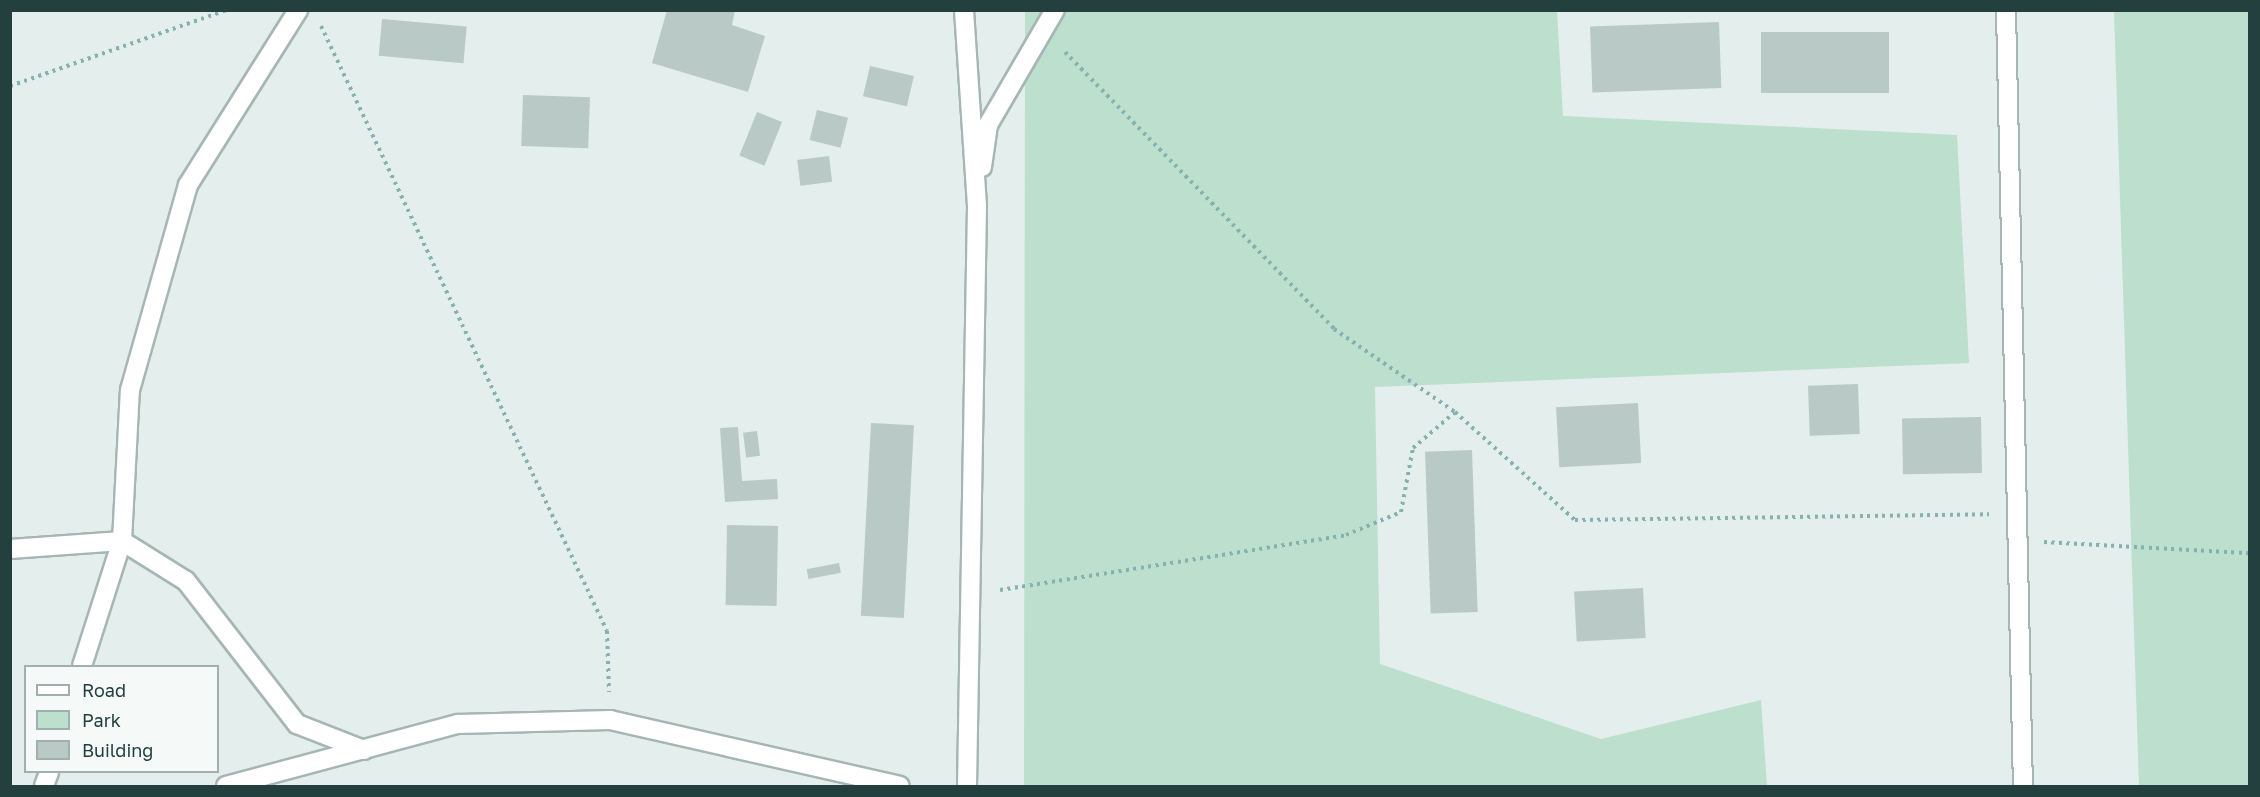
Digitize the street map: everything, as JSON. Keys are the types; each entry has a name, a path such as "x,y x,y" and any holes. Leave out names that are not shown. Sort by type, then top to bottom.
{"street":[{"path":"82,665 122,541 130,390 188,185 298,10"},
{"path":"964,10 977,207 967,786"},
{"path":"977,207 988,125 1055,10"},
{"path":"2006,10 2023,786"},
{"path":"10,549 122,541 186,581 297,724 364,750"},
{"path":"226,786 458,724 610,720 900,786"}],"path":[{"path":"10,86 227,10"},
{"path":"319,21 608,631 610,720"},
{"path":"1044,31 1335,328 1455,412 1575,520 2016,514"},
{"path":"971,595 1346,535 1401,512 1413,448 1455,412"},
{"path":"2017,540 2250,553"}],"green space":[{"path":"1025,11 1557,11 1563,116 1957,135 1969,363 1375,387 1380,664 1601,739 1761,700 1767,786 1024,786"},
{"path":"2114,11 2249,11 2249,786 2139,786"}],"building":[{"path":"667,10 735,10 732,25 765,36 748,92 652,63"},
{"path":"382,19 467,26 463,63 379,56"},
{"path":"1719,22 1721,88 1592,92 1590,27"},
{"path":"1761,32 1889,32 1889,93 1761,93"},
{"path":"870,66 914,76 907,106 863,96"},
{"path":"523,95 590,97 588,148 521,146"},
{"path":"817,110 848,118 841,148 810,140"},
{"path":"757,112 782,122 764,166 739,156"},
{"path":"829,156 832,182 800,186 797,160"},
{"path":"1858,384 1860,434 1810,436 1808,386"},
{"path":"1638,403 1641,463 1559,467 1556,407"},
{"path":"1981,417 1982,473 1903,474 1902,418"},
{"path":"871,423 914,425 904,618 861,616"},
{"path":"738,427 742,481 777,479 778,499 725,502 720,428"},
{"path":"757,431 760,456 746,458 743,433"},
{"path":"1472,450 1478,612 1431,614 1425,452"},
{"path":"727,525 778,526 777,606 726,605"},
{"path":"839,563 841,573 809,579 807,569"},
{"path":"1643,588 1646,638 1577,642 1574,592"}]}
